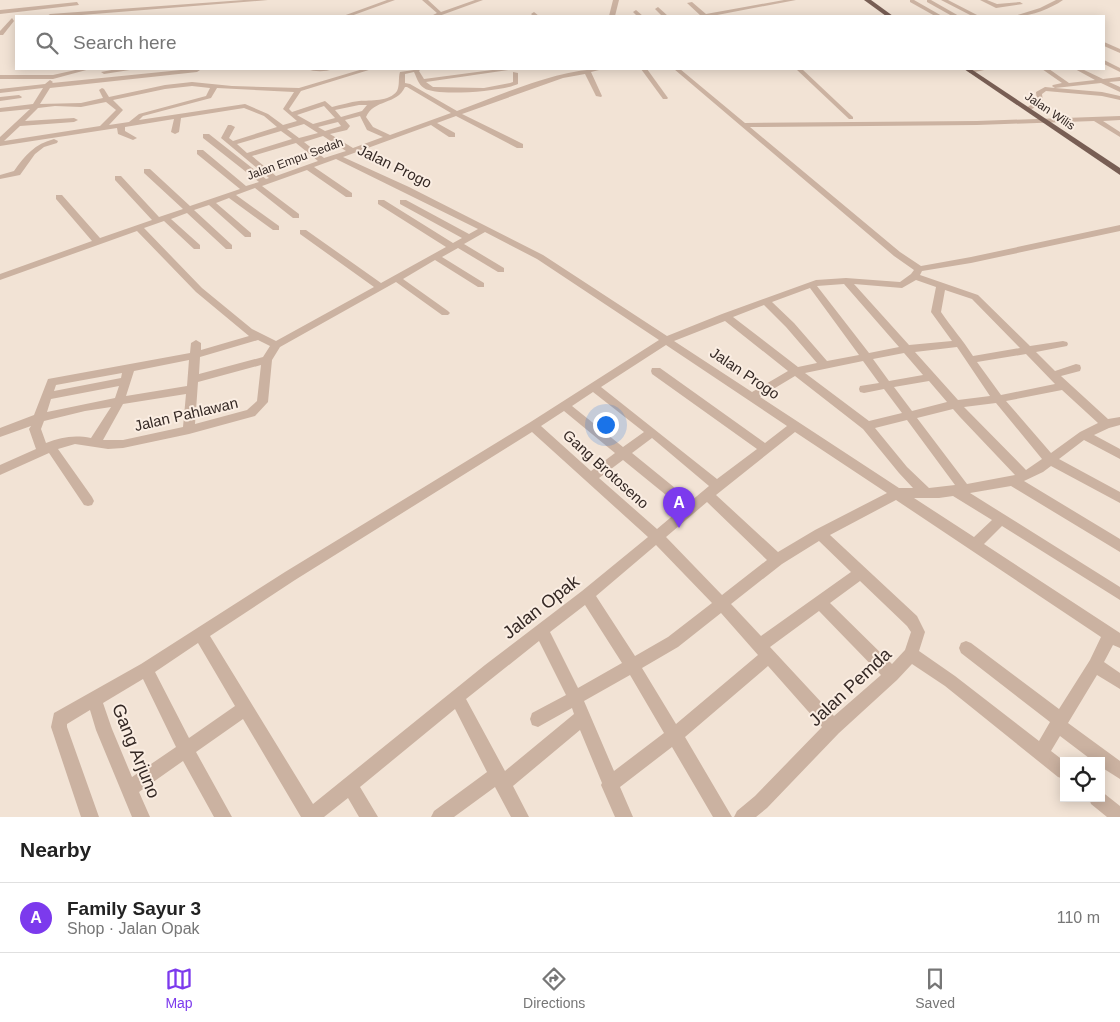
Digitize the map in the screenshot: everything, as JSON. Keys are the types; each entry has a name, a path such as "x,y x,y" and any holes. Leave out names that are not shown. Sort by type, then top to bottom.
{"main road":[{"path":"866,0 888,15"},
{"name":"Jalan Wilis","path":"969,70 1120,172"}],"street":[{"path":"47,7 51,0"},
{"path":"166,15 173,0"},
{"path":"60,15 78,15 123,8 170,8 265,0"},
{"path":"349,15 392,0"},
{"path":"426,0 441,14"},
{"path":"438,15 459,10 480,0"},
{"path":"612,15 616,0"},
{"path":"710,15 793,0"},
{"path":"944,0 974,15"},
{"path":"983,0 998,6 1020,4"},
{"path":"1013,0 1034,11"},
{"path":"1022,15 1059,0"},
{"path":"912,1 937,15"},
{"path":"929,1 954,15"},
{"path":"0,12 77,2"},
{"path":"60,15 69,12 77,2"},
{"path":"690,3 703,15"},
{"path":"951,4 966,3"},
{"path":"976,4 989,3"},
{"path":"0,12 6,6"},
{"path":"28,15 30,9"},
{"path":"658,9 664,15"},
{"path":"0,21 14,19"},
{"path":"1,34 14,19"},
{"path":"1105,44 1120,50"},
{"path":"1105,56 1120,55"},
{"path":"1105,62 1120,70"},
{"path":"26,78 35,70"},
{"path":"0,77 53,77 83,70"},
{"path":"103,127 120,110 107,100 100,81 104,71 118,70"},
{"path":"0,91 100,81 146,72 198,70"},
{"path":"187,80 198,70"},
{"path":"141,89 192,84 260,93 299,90 346,72 361,70"},
{"path":"306,124 359,103 374,103 398,96 402,85 402,73 412,70"},
{"path":"416,70 421,81 428,89 484,90 516,83 513,70"},
{"path":"445,70 450,76"},
{"path":"421,81 463,72 489,70 513,70 523,78"},
{"path":"489,70 507,85"},
{"path":"587,70 599,96"},
{"name":"Jalan Empu Sedah","path":"0,278 188,211 260,183 457,114 534,83 587,70"},
{"path":"645,70 665,98"},
{"path":"678,70 917,272 941,285 975,296 1064,386 1106,424"},
{"path":"800,70 851,118"},
{"path":"1046,70 1067,84"},
{"path":"1080,70 1119,90"},
{"path":"141,89 146,72"},
{"path":"463,72 474,89"},
{"path":"0,142 34,108 53,77"},
{"path":"1050,86 1120,79"},
{"path":"0,110 60,104 81,105 107,100 168,82"},
{"path":"402,85 408,85 457,114 520,146"},
{"path":"130,125 141,115 209,97 214,87"},
{"path":"288,111 299,90"},
{"path":"1028,109 1041,102 1038,93 1043,90 1120,98"},
{"path":"1094,94 1119,90"},
{"path":"0,99 19,97"},
{"path":"247,155 346,127 340,119 330,113 325,103 288,111"},
{"path":"233,144 282,129 364,113 374,103"},
{"path":"75,131 74,120 81,105"},
{"path":"0,142 103,127 130,125 251,105 323,161"},
{"path":"288,111 321,134 352,151"},
{"path":"364,113 363,117 370,128 390,138"},
{"path":"175,132 178,117"},
{"path":"745,125 1046,121 1120,118"},
{"path":"1096,119 1120,135"},
{"path":"19,124 74,120"},
{"path":"432,123 452,135"},
{"path":"121,126 121,132 133,138"},
{"path":"231,127 224,137 274,178"},
{"path":"0,131 9,131"},
{"path":"0,176 17,173 27,157 39,146 75,131"},
{"path":"222,135 208,137 296,216"},
{"path":"200,152 245,189"},
{"name":"Jalan Progo","path":"337,157 540,258 1115,638"},
{"path":"308,167 349,195"},
{"path":"147,171 229,247"},
{"path":"118,178 162,220 197,247"},
{"path":"231,195 276,228"},
{"path":"59,197 98,242"},
{"path":"210,202 248,235"},
{"path":"381,202 501,270"},
{"path":"403,202 469,238"},
{"path":"139,228 200,290 248,332 276,344 485,229"},
{"path":"90,817 59,722 65,716 146,669 200,633 666,341 725,316 812,285 832,281 902,284 917,272 1120,228"},
{"path":"303,232 380,287"},
{"path":"435,256 481,285"},
{"path":"396,278 445,313"},
{"path":"846,281 908,349 1018,478 1120,546"},
{"path":"812,285 888,384 960,490 1000,519 1120,594"},
{"path":"941,285 936,312 999,399 1050,460 1120,498"},
{"path":"765,301 782,316 824,365"},
{"path":"725,316 867,426 903,470 926,493"},
{"path":"88,501 46,448 35,429 53,381 196,355 257,337"},
{"path":"189,430 196,343"},
{"path":"751,397 796,371 908,349 960,343"},
{"name":"Jalan Pahlawan","path":"0,470 46,448 71,440 108,445 123,444 240,418 254,412 262,402 267,360 276,344"},
{"path":"970,360 1063,344"},
{"path":"0,433 38,418 192,385 267,360"},
{"path":"94,442 110,423 120,401 129,368"},
{"path":"1053,374 1076,368"},
{"path":"656,371 766,449"},
{"path":"864,389 932,377"},
{"path":"48,396 126,381"},
{"path":"867,426 955,404 999,399 1064,386"},
{"path":"594,387 652,432 713,491 777,560"},
{"path":"565,406 691,508"},
{"path":"538,719 673,642 777,560 820,534 898,493 960,490 1018,478 1039,469 1084,435 1106,424 1120,421"},
{"name":"Gang Brotoseno","path":"533,426 658,537 722,604 832,727"},
{"name":"Jalan Opak","path":"311,817 457,697 587,596 691,508 794,427"},
{"path":"591,477 652,432"},
{"path":"1084,435 1120,454"},
{"path":"975,544 1000,519"},
{"name":"Jalan Pemda","path":"743,817 761,802 832,727 892,675 911,654 918,632 916,626 820,534"},
{"path":"610,785 674,736 764,651 820,602 860,573"},
{"path":"587,596 632,666 723,817"},
{"path":"820,602 892,675"},
{"path":"541,630 575,697 624,817"},
{"path":"200,633 311,817"},
{"path":"1041,752 1094,665 1115,638"},
{"path":"966,648 1120,771"},
{"path":"911,654 950,681 1060,768"},
{"path":"1094,665 1120,682"},
{"path":"146,669 222,817"},
{"path":"457,697 520,817"},
{"name":"Gang Arjuno","path":"94,699 104,730 141,817"},
{"path":"129,789 246,708"},
{"path":"440,817 500,779 583,717"},
{"path":"350,786 369,817"},
{"path":"1102,802 1120,817"}],"place":[{"name":"Family Sayur 3","path":"679,528"}]}
